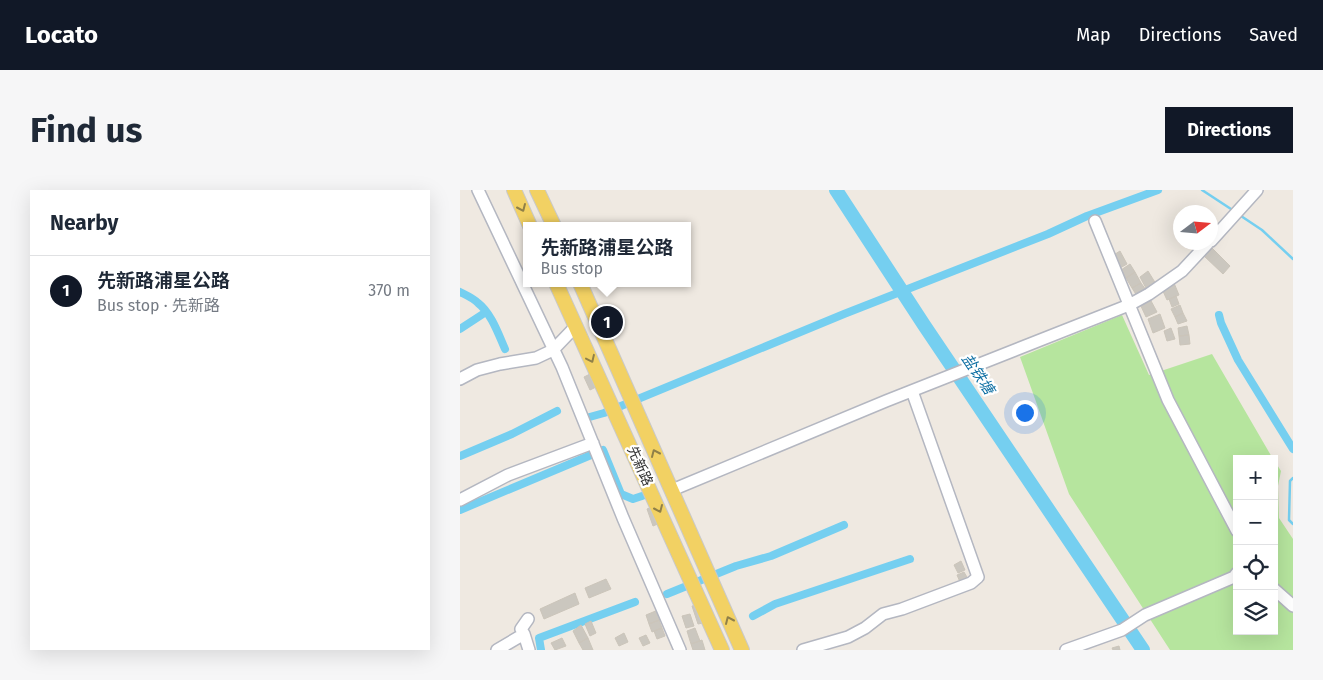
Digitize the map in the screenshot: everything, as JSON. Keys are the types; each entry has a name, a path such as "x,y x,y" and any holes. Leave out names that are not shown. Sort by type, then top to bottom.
{"main road":[{"path":"514,190 528,222"},
{"path":"537,190 552,222"},
{"name":"先新路","path":"558,287 722,650"},
{"name":"先新路","path":"582,287 742,650"}],"street":[{"path":"478,190 523,286"},
{"path":"1218,233 1257,190"},
{"path":"1095,221 1168,400 1233,523"},
{"path":"672,490 944,378 1129,305 1182,272 1203,250"},
{"path":"523,287 562,367 623,518 680,650"},
{"path":"460,379 477,370 536,358 553,350 576,326"},
{"path":"802,650 820,648 848,638 883,614 902,609 971,583 978,577 912,391"},
{"path":"460,500 508,474 593,443"},
{"path":"1066,650 1122,630 1145,615 1233,577"},
{"path":"1275,590 1293,606"},
{"path":"528,619 521,629 529,650"},
{"path":"497,650 524,634"}],"green space":[{"path":"1122,315 1149,375 1212,354 1271,455 1233,455 1233,635 1278,635 1278,486 1279,518 1293,539 1293,650 1170,650 1069,494 1020,357"},
{"path":"1278,466 1281,471 1278,486"}],"building":[{"path":"1207,250 1214,250 1230,266 1223,274 1203,255"},
{"path":"1120,251 1127,264 1120,268 1112,256"},
{"path":"1130,264 1135,272 1126,278 1121,270"},
{"path":"1148,271 1156,284 1147,290 1140,277"},
{"path":"1135,272 1141,283 1132,288 1126,278"},
{"path":"1141,283 1146,290 1137,296 1132,288"},
{"path":"1174,283 1179,295 1167,300 1162,289"},
{"path":"1176,296 1179,304 1172,307 1169,299"},
{"path":"1150,299 1157,312 1146,317 1140,304"},
{"path":"1180,305 1183,313 1175,317 1171,309"},
{"path":"1183,313 1187,321 1178,324 1175,317"},
{"path":"1160,314 1165,328 1153,333 1148,319"},
{"path":"1187,326 1189,335 1179,336 1178,328"},
{"path":"1171,328 1175,339 1167,341 1164,331"},
{"path":"1189,335 1190,344 1180,345 1179,336"},
{"path":"592,373 598,386 590,390 584,377"},
{"path":"654,506 660,523 653,526 647,509"},
{"path":"961,561 965,570 958,573 954,565"},
{"path":"964,572 968,579 960,582 957,575"},
{"path":"606,579 611,589 589,598 585,588"},
{"path":"575,593 579,604 544,619 540,609"},
{"path":"698,605 703,623 698,624 692,606"},
{"path":"658,610 662,619 649,624 646,615"},
{"path":"690,614 694,626 686,628 682,616"},
{"path":"659,620 662,628 652,632 649,624"},
{"path":"591,621 596,633 590,636 585,624"},
{"path":"581,625 588,638 579,643 573,631"},
{"path":"662,628 665,636 657,639 654,631"},
{"path":"695,628 700,641 691,644 687,631"},
{"path":"624,633 628,642 619,646 615,638"},
{"path":"646,635 650,643 643,646 639,638"},
{"path":"562,638 566,646 555,650 551,643"},
{"path":"588,638 593,650 583,650 579,643"},
{"path":"702,640 705,650 693,650 691,644"},
{"path":"1119,646 1120,650 1113,650 1112,648"}],"waterway":[{"name":"盐铁塘","path":"836,190 924,325 1143,650"},
{"path":"586,418 604,413 844,314 1048,234 1087,216 1158,190"},
{"path":"1202,190 1234,211"},
{"path":"1238,214 1262,230 1293,259"},
{"path":"460,292 474,300 487,312 505,349"},
{"path":"460,329 486,312"},
{"path":"1219,315 1238,360 1293,449"},
{"path":"460,456 512,434 557,411"},
{"path":"460,510 603,450 621,494 633,499 642,496"},
{"path":"1293,478 1290,481 1289,520 1293,524"},
{"path":"667,594 736,566 771,556 844,525"},
{"path":"753,616 775,604 910,559"},
{"path":"541,650 539,638 635,602"}],"place":[{"name":"先新路浦星公路","path":"607,322"}]}
